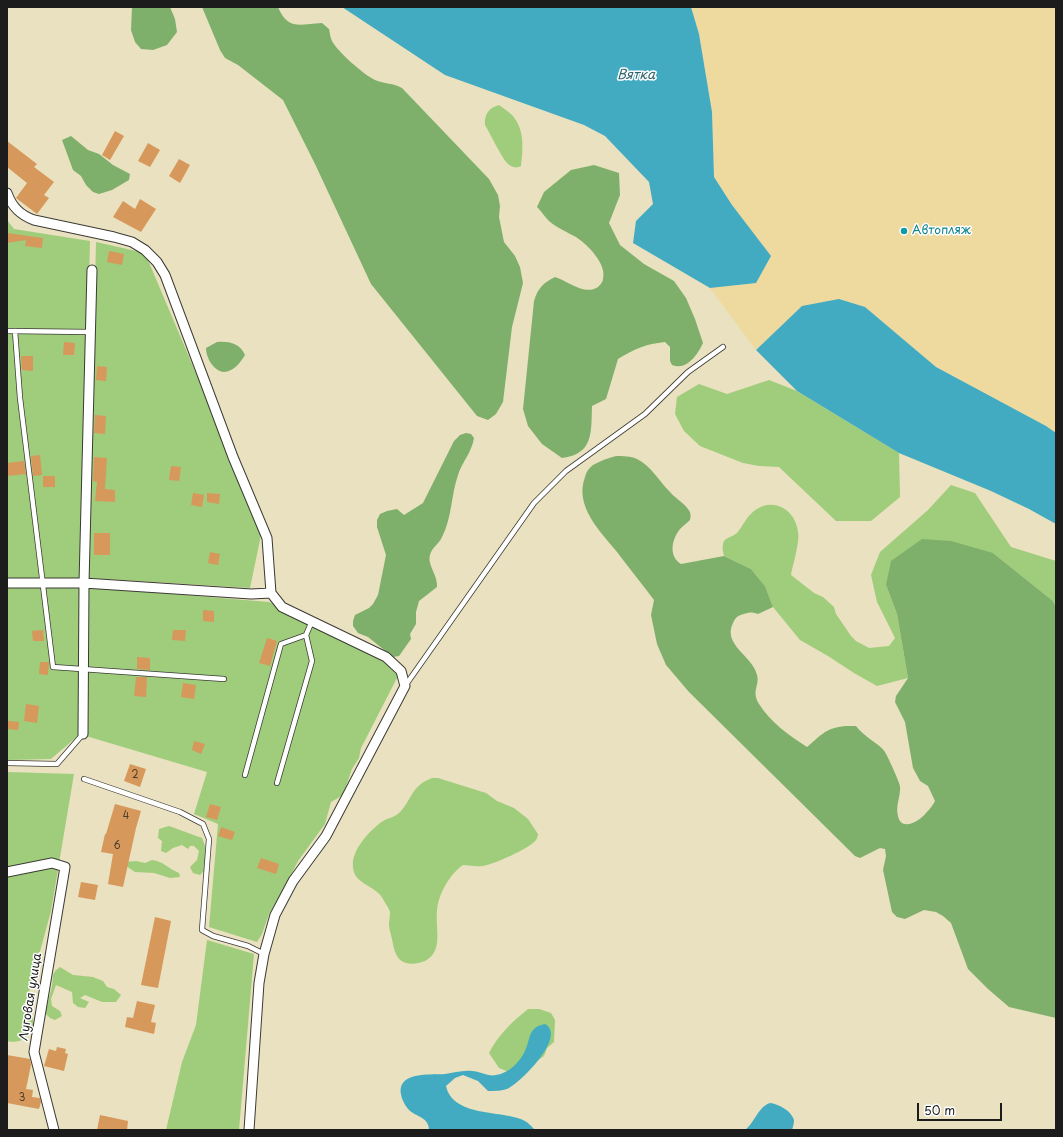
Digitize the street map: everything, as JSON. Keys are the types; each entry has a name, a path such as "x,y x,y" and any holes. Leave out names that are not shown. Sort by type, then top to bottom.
{"street":[{"path":"7,194 17,211 25,216 34,220 132,242 145,250 157,262 165,275 233,457 267,538 271,593 282,607 386,657 401,672 405,686 326,836 293,881 275,915 264,954 259,990 249,1130"},
{"path":"83,734 84,583 92,270"},
{"path":"7,583 84,583 251,594 271,593"},
{"name":"Луговая улица","path":"7,872 52,863 65,867 34,1052 54,1130"}],"lane":[{"path":"7,331 91,332"},
{"path":"15,331 20,398 53,667 224,679"},
{"path":"405,686 534,502 566,471 645,414 688,372 723,347"},
{"path":"277,783 312,660 306,635 312,621"},
{"path":"245,775 281,644 306,635"},
{"path":"7,764 57,764 83,734"},
{"path":"84,779 180,812 203,824 209,839 202,930 213,936 248,946 264,954"}],"green space":[{"path":"132,7 170,7 175,19 177,32 167,45 153,50 141,49 135,42 131,30"},
{"path":"202,7 278,7 286,20 291,23 301,25 322,23 329,29 331,40 339,51 364,73 375,80 402,88 489,179 498,195 500,206 499,217 504,242 515,256 520,267 523,283 512,327 503,402 496,414 488,420 477,416 371,284 315,164 283,100 238,65 225,58 220,50"},
{"path":"499,105 512,115 519,126 522,146 521,166 519,167 510,166 507,163 485,125 485,118 488,112 492,108"},
{"path":"71,136 88,150 99,154 113,165 130,174 129,180 112,190 99,194 93,192 86,185 81,176 73,170 62,140"},
{"path":"594,165 619,173 620,195 609,223 620,245 644,264 674,281 686,298 703,343 695,356 687,364 682,366 672,365 670,361 670,347 665,342 640,348 629,352 618,359 606,399 592,406 591,433 589,440 580,452 572,456 562,458 542,444 528,426 523,409 534,301 542,286 547,281 555,277 576,287 587,290 599,286 602,281 603,273 602,267 596,255 586,245 576,237 552,223 537,207 544,192 571,170"},
{"path":"7,220 14,229 90,241 81,581 7,581"},
{"path":"96,242 145,253 209,404 261,535 250,588 88,578"},
{"path":"217,342 237,345 245,355 234,368 227,372 220,371 213,366 207,355 206,348"},
{"path":"769,380 797,391 899,453 900,497 871,521 836,521 779,467 759,466 743,463 700,446 684,431 675,414 677,397 699,384 727,394"},
{"path":"466,433 471,434 474,438 473,443 458,475 445,530 441,539 432,550 429,559 436,578 437,587 419,601 416,612 416,624 410,634 411,639 399,656 393,657 368,637 358,633 353,626 355,615 369,608 378,595 386,555 377,527 377,520 380,514 387,511 397,509 404,515 423,503 454,441 460,435"},
{"path":"616,456 632,457 642,462 689,510 690,520 680,529 673,542 674,557 677,561 681,564 724,556 751,569 765,586 773,607 758,614 749,613 738,616 734,621 731,631 735,644 750,662 757,675 756,695 759,704 764,711 781,728 807,747 828,730 847,726 856,726 863,734 883,749 896,774 900,786 897,812 900,821 903,823 911,824 920,819 935,801 928,786 920,781 913,768 905,722 895,702 896,696 908,678 897,614 886,585 891,561 922,539 951,541 993,553 1053,601 1056,607 1056,1018 1009,1007 988,989 968,969 951,923 943,916 936,912 924,910 905,919 897,917 892,912 883,870 886,856 885,849 880,848 860,858 855,856 689,692 666,665 657,644 651,615 654,600 590,518 583,498 585,475 589,469 598,462"},
{"path":"951,485 975,493 1011,547 1056,561 1056,607 1053,601 993,553 886,585 897,614 908,678 877,686 800,640 773,607 765,586 751,569 724,556 724,542 727,538 737,533 754,511 769,505 776,505 782,508 793,517 798,532 797,547 791,575 814,593 823,597 834,607 836,614 856,641 869,648 889,646 895,638 877,602 871,575 880,552 928,510"},
{"path":"7,586 79,587 79,735 51,759 7,760"},
{"path":"88,587 269,602 312,621 384,662 398,676 361,748 359,758 352,769 343,795 331,802 325,824 298,861 269,914 262,934 257,942 209,927 218,824 194,814 207,772 86,736"},
{"path":"7,772 74,774 51,911 26,1003 23,1003 32,1017 33,1025 25,1038 15,1042 7,1041"},
{"path":"432,778 438,778 486,793 497,801 514,808 528,819 538,835 533,843 527,847 502,859 482,866 463,865 458,869 449,879 442,891 438,905 437,945 435,951 431,957 425,961 409,964 401,961 395,952 389,928 390,912 388,907 380,894 357,878 354,873 353,861 358,847 367,835 383,821 396,816 418,787 423,782"},
{"path":"169,826 202,838 205,846 205,870 200,875 193,873 190,867 197,860 199,851 194,846 190,846 188,849 182,845 173,848 166,853 161,851 162,841 158,838 159,829"},
{"path":"152,860 159,862 179,873 180,877 170,878 154,873 135,872 126,866 125,862 136,861 145,863"},
{"path":"207,940 254,954 239,1130 166,1130 182,1062 196,1025"},
{"path":"60,967 73,975 93,977 103,981 107,987 114,989 121,995 116,1002 102,1002 85,995 80,998 89,1002 85,1008 78,1007 73,1003 72,992 56,985 51,999 52,1006 60,1011 62,1016 55,1020 50,1018 45,1013 52,986 53,975"},
{"path":"528,1009 539,1009 551,1013 555,1020 554,1042 547,1048 544,1056 521,1072 511,1073 499,1068 489,1053 506,1029"}],"sand":[{"name":"Автопляж","path":"691,7 1056,7 1056,433 1046,426 936,367 865,307 802,306 756,350 710,288 756,283 732,205 714,177 712,112 699,34"}],"water":[{"name":"Вятка","path":"342,7 691,7 699,34 712,112 714,177 732,205 771,256 756,283 710,288 633,243 636,221 653,204 649,182 605,136 584,125 445,75"},
{"path":"839,299 865,307 936,367 1046,426 1056,433 1056,524 991,491 899,453 797,391 756,350 802,306"},
{"path":"545,1024 550,1030 550,1038 547,1048 532,1068 509,1088 488,1091 478,1081 463,1075 455,1078 446,1086 450,1096 467,1108 523,1120 535,1130 429,1130 427,1122 409,1110 405,1105 401,1096 401,1087 408,1079 420,1075 445,1074 465,1071 475,1071 493,1075 501,1074 509,1070 520,1060 533,1030 540,1025"},
{"path":"770,1103 780,1106 790,1113 794,1120 792,1130 745,1130 759,1111"}],"building":[{"path":"115,131 124,136 110,160 102,155"},
{"path":"7,141 37,164 34,167 54,182 44,195 49,198 37,214 16,198 27,183 7,167"},
{"path":"148,143 160,150 150,167 138,161"},
{"path":"179,159 190,165 180,183 169,176"},
{"path":"140,199 156,209 141,232 113,217 123,201 135,209"},
{"path":"7,233 43,238 42,248 25,246 26,240 7,243"},
{"path":"109,251 124,254 122,265 107,262"},
{"path":"64,342 75,343 74,355 63,355"},
{"path":"21,356 33,356 33,371 22,370"},
{"path":"97,366 107,367 106,381 96,380"},
{"path":"95,415 106,416 105,434 94,433"},
{"path":"40,455 42,475 33,476 31,456"},
{"path":"94,457 107,458 105,489 115,490 115,502 95,501 97,482 93,481"},
{"path":"24,461 26,474 7,476 7,463"},
{"path":"171,466 181,467 179,481 169,480"},
{"path":"43,476 55,476 55,487 43,487"},
{"path":"193,493 204,495 202,507 191,505"},
{"path":"207,493 220,494 219,504 207,502"},
{"path":"94,533 110,533 110,555 94,555"},
{"path":"210,552 220,554 218,565 208,563"},
{"path":"203,610 214,611 214,622 203,621"},
{"path":"43,630 44,641 33,641 32,631"},
{"path":"173,630 186,630 185,641 172,640"},
{"path":"267,638 277,641 270,666 259,663"},
{"path":"137,657 150,658 150,670 137,669"},
{"path":"40,662 49,662 48,675 39,674"},
{"path":"136,677 147,677 146,697 134,696"},
{"path":"183,683 196,685 194,699 181,697"},
{"path":"26,704 39,706 37,723 24,721"},
{"path":"8,721 19,722 18,730 7,729"},
{"path":"194,741 205,744 201,754 192,750"},
{"path":"130,764 146,769 140,787 124,781"},
{"path":"115,804 141,811 123,887 108,884 113,854 101,852"},
{"path":"210,804 221,807 217,820 206,817"},
{"path":"221,827 235,832 232,840 218,836"},
{"path":"261,858 279,864 276,874 257,868"},
{"path":"81,882 98,885 95,900 78,897"},
{"path":"155,917 171,921 158,988 141,985"},
{"path":"137,1001 155,1005 151,1022 156,1023 154,1034 125,1027 127,1017 133,1018"},
{"path":"57,1047 66,1049 65,1053 68,1054 64,1071 44,1066 49,1049 56,1051"},
{"path":"7,1055 30,1059 31,1065 26,1089 33,1090 32,1097 40,1098 41,1102 39,1109 7,1103"},
{"path":"100,1115 128,1121 127,1130 97,1130"}],"place":[{"name":"Автопляж","path":"904,231"}]}
